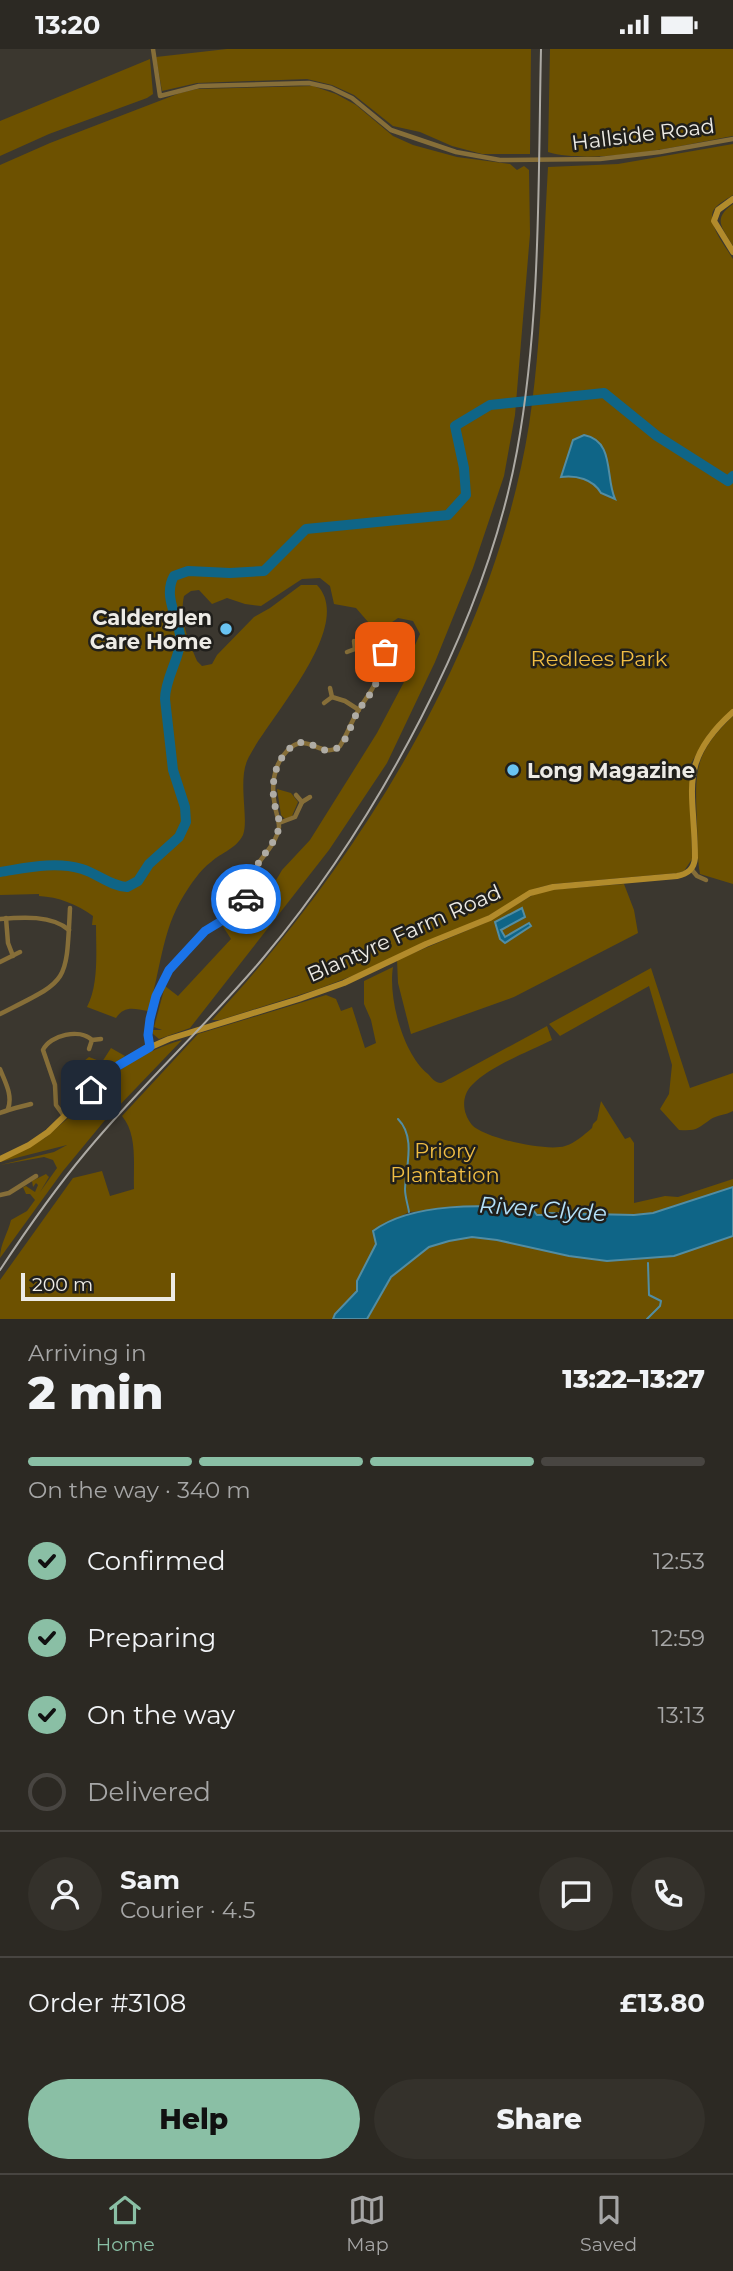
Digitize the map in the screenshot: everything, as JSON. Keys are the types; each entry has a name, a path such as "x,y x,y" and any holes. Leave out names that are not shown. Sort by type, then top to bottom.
{"main road":[{"path":"733,199 718,210 714,221 733,252"},
{"path":"692,870 695,857 692,781 695,762 704,744 733,712"},
{"name":"Blantyre Farm Road","path":"0,1159 29,1145 65,1117 116,1067 169,1039 349,981 489,918 534,891 677,876 692,870"}],"street":[{"name":"Hallside Road","path":"153,49 160,96 199,86 309,83 331,88 352,98 391,130 482,158 525,161 600,159 733,139"},
{"path":"354,641 355,649"},
{"path":"373,653 377,648 384,650 385,656 378,660"},
{"path":"347,652 355,649 373,653"},
{"path":"150,1047 150,1019 160,985 169,970 205,931 233,914 245,901 258,865 275,840 279,823 273,783 284,754 295,743 303,742 335,750 347,735 374,688 379,669 378,660 373,653"},
{"path":"330,688 332,697"},
{"path":"332,697 359,710"},
{"path":"324,703 332,697"},
{"path":"296,795 302,802"},
{"path":"279,823 295,817 302,802 310,797"},
{"path":"692,870 706,880"},
{"path":"221,890 223,898"},
{"path":"220,921 217,906 223,898"},
{"path":"223,898 232,898"},
{"path":"0,1014 48,990 59,981 67,964 70,908"},
{"path":"13,956 3,919 53,921 69,930"},
{"path":"0,963 20,953"},
{"path":"65,1117 56,1105 55,1085 43,1050 52,1040 77,1033 86,1034 92,1040"},
{"path":"92,1040 100,1039"},
{"path":"89,1049 92,1040"},
{"path":"0,1069 9,1092 8,1109"},
{"path":"0,1113 31,1104"},
{"path":"0,1195 9,1193 36,1176"}],"green space":[{"path":"227,49 531,49 530,154 482,154 452,146 420,132 393,126 354,95 332,85 307,79 197,83 162,91 156,57"},
{"path":"550,49 733,49 733,136 640,153 590,157 548,152"},
{"path":"150,59 153,94 147,98 49,134 0,156 0,121"},
{"path":"313,86 356,105 393,136 413,145 457,157 510,164 517,170 524,166 529,170 530,234 515,415 504,476 473,568 435,662 387,763 329,850 190,1028 159,1039 153,1034 153,1030 162,1030 154,1027 165,986 178,996 231,939 222,925 244,910 255,884 268,894 282,870 310,840 377,733 404,682 406,665 420,634 413,621 398,618 382,629 375,630 356,608 334,604 330,586 320,578 302,579 261,606 227,598 212,604 199,590 184,596 185,629 197,661 202,666 212,664 217,655 254,617 301,585 317,585 326,603 325,625 317,649 303,674 247,761 243,780 243,835 233,847 203,869 176,909 166,937 148,1011 126,1010 116,1018 87,1007 96,967 96,925 92,925 93,916 67,902 39,894 0,895 0,165 180,93 197,89"},
{"name":"Redlees Park","path":"733,144 733,195 715,208 712,220 717,234 733,259 733,709 709,733 690,765 692,859 684,871 677,873 553,884 537,888 486,917 352,976 220,1020 212,1020 267,957 369,819 413,745 453,667 486,588 511,507 529,425 539,328 548,167 618,164"},
{"path":"733,204 733,246 721,219"},
{"path":"733,716 733,884 700,874 696,791 699,765 704,753"},
{"path":"277,789 291,793 298,802 292,816 285,819 281,815"},
{"path":"624,884 634,910 638,933 514,997 411,1034 398,983 397,960 485,923 533,895 549,890"},
{"name":"Priory Plantation","path":"393,967 393,994 399,1025 419,1065 437,1082 445,1081 547,1026 552,1040 499,1066 468,1089 465,1110 472,1125 479,1130 502,1139 531,1145 565,1146 592,1128 597,1120 601,1101 625,1139 630,1137 634,1143 634,1203 665,1196 678,1197 733,1179 733,1187 652,1213 634,1215 544,1215 499,1206 409,1212 373,1231 376,1244 357,1281 357,1291 333,1319 0,1319 0,1280 73,1178 102,1171 110,1196 134,1189 133,1141 122,1116 198,1034 326,995 336,999 341,1011 352,1007 365,1048 376,1043 364,1004 364,981"},
{"path":"651,968 690,1088 733,1073 733,1111 713,1118 693,1130 679,1130 660,1109 669,1094 672,1065 649,986 560,1036 549,1024"},
{"path":"182,1040 115,1110 104,1104 92,1113 86,1110 86,1100 119,1071 154,1050"},
{"path":"111,1048 125,1056 103,1072 79,1097 68,1070 83,1076 88,1073 84,1061 89,1057 102,1062"},
{"path":"106,1109 110,1114 63,1171 0,1258 11,1220 27,1211 35,1200 30,1194 26,1194 23,1187 35,1192 38,1185 36,1183 33,1187 32,1181 46,1174 49,1177 40,1192 57,1168 53,1160 44,1157 0,1165 54,1152 67,1145 0,1162 45,1138 74,1113 92,1119"},
{"path":"733,1236 733,1319 367,1319 390,1277 429,1247 449,1241 472,1237 497,1240 569,1256 607,1261 674,1256"}],"water":[{"path":"584,435 601,444 605,452 615,499 601,493 584,479 561,477 573,440"},
{"path":"522,908 525,917 501,930 505,937 529,923 531,926 505,943 500,939 495,922"},
{"name":"River Clyde","path":"733,1187 733,1236 674,1256 607,1261 569,1256 497,1240 472,1237 449,1241 429,1247 391,1277 367,1319 333,1319 357,1291 357,1281 376,1244 373,1231 408,1215 428,1210 472,1206 533,1210 537,1215 634,1215 653,1213"}],"waterway":[{"path":"0,872 61,866 82,869 121,886 127,887 138,881 149,864 179,837 186,822 185,807 173,770 165,699 180,643 170,598 174,576 188,571 264,571 306,529 448,515 466,495 464,468 455,426 490,405 604,393 657,436 728,481 733,476"},
{"path":"398,1119 407,1134 405,1195 409,1212"},
{"path":"647,1319 660,1306 661,1301 649,1295 648,1263"}],"railway":[{"path":"0,1270 41,1210 86,1152 243,982 306,904 385,783 453,652 480,584 502,517 525,401 537,251 541,49"}],"way so far":[{"path":"246,899 258,865 278,832 273,783 279,762 295,743 303,742 328,750 335,750 340,746 374,688 379,669 378,660 384,658 385,652"}],"place":[{"name":"Calderglen Care Home","path":"226,629"},
{"name":"Long Magazine","path":"513,770"}],"route":[{"path":"91,1090 116,1067 150,1047 150,1019 160,985 169,970 205,931 233,914 246,899"}]}
